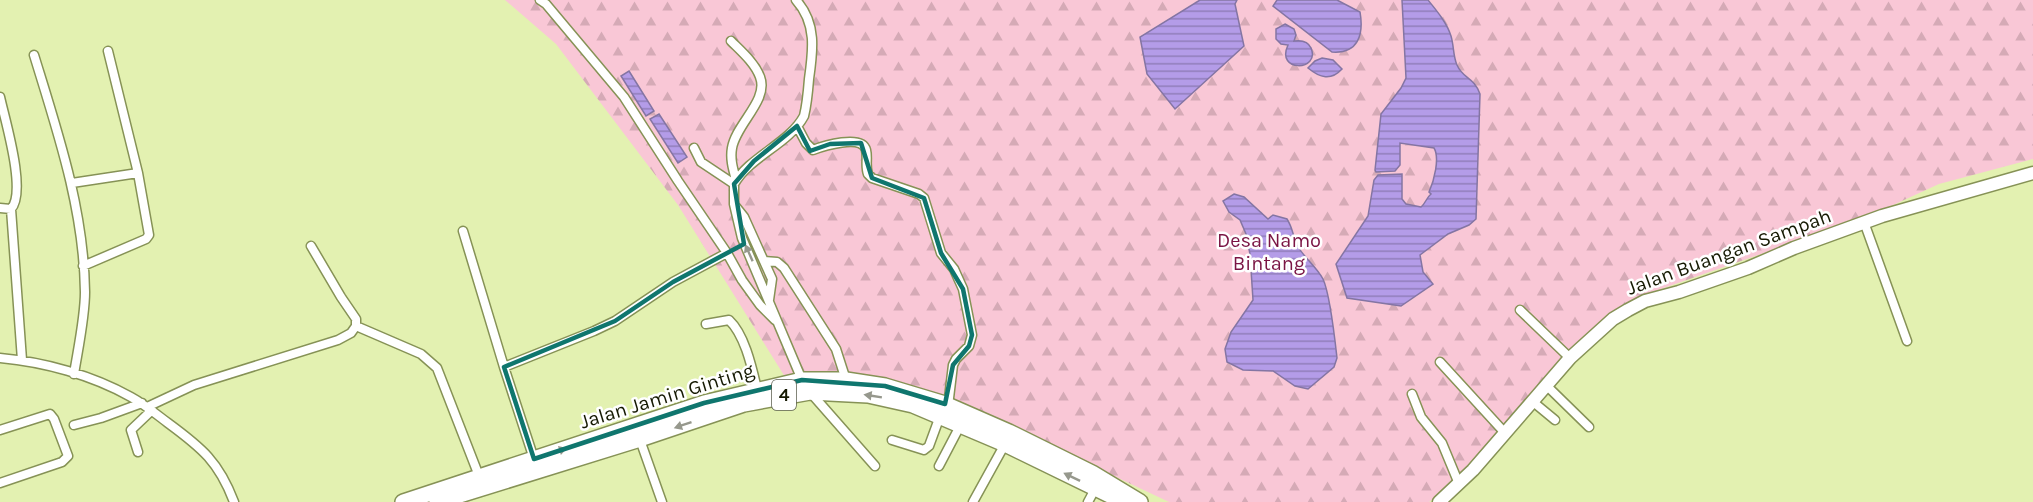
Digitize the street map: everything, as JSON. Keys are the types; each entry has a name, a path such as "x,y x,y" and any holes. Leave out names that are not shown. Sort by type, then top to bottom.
{"highway":[{"name":"Jalan Jamin Ginting","path":"437,502 758,389 806,386 846,380 885,386 1040,447 1092,473 1102,495"},
{"name":"Jalan Jamin Ginting","path":"403,502 534,459 806,386 886,398 942,410 962,424 1102,495 1125,502"},
{"name":"Jalan Jamin Ginting","path":"1102,495 1140,502"}],"street":[{"path":"735,182 754,161 797,126 805,112 813,50 812,28 807,15 796,0"},
{"path":"545,1 624,97 727,253 742,280 760,305 777,322"},
{"path":"731,41 754,66 762,83 756,103 738,129 732,146 734,204 742,238 806,386 875,466"},
{"path":"83,266 148,238 150,233 108,51"},
{"path":"34,56 72,183 83,266 85,294 74,374"},
{"path":"0,97 15,159 17,195 16,204 11,208 0,208"},
{"path":"797,126 806,143 813,150 830,144 856,142 861,144 866,149 868,174 872,178 919,194 924,198 941,252 954,269 963,289 972,335 969,346 953,365 949,398 942,410 929,446 924,450 892,440"},
{"path":"694,148 701,162 735,182"},
{"path":"72,183 138,173"},
{"name":"Jalan Buangan Sampah","path":"1438,502 1459,484 1569,358 1613,319 1645,301 1679,292 1748,268 1864,222 2033,173"},
{"path":"734,204 744,217 772,279 769,300"},
{"path":"11,208 22,360"},
{"path":"1864,222 1907,341"},
{"path":"463,231 534,459"},
{"path":"74,425 147,407 194,386 338,340 351,333 356,326 356,319 340,297 310,246"},
{"path":"504,367 615,321 673,282 727,253"},
{"path":"764,261 777,262 784,268 836,349 846,380"},
{"path":"1520,310 1569,358"},
{"path":"706,324 729,320 735,326 758,389"},
{"path":"356,326 421,354 437,368 479,476"},
{"path":"0,358 22,360 74,374 107,385 147,407 200,446 229,488 234,502"},
{"path":"1440,362 1505,433"},
{"path":"1546,384 1589,427"},
{"path":"1412,394 1420,417 1442,443 1459,484"},
{"path":"1533,401 1555,420"},
{"path":"138,453 130,433 147,407"},
{"path":"0,430 50,414 68,454 62,462 0,483"},
{"path":"939,466 962,424"},
{"path":"638,432 662,502"},
{"path":"973,502 1005,444"}],"highlighted area":[{"path":"797,126 810,151 830,144 861,143 872,178 924,198 941,253 963,289 972,335 969,346 953,365 945,404 885,386 802,380 704,403 534,459 504,367 615,321 673,282 744,244 734,184 754,161"}],"green space":[{"name":"Desa Namo Bintang","path":"505,0 2033,0 2033,159 1939,184 1867,217 1638,297 1596,326 1556,368 1479,457 1447,489 1429,502 1169,502 968,407 869,375 806,376 801,369 790,385 678,205 556,44"}],"shaded area":[{"path":"1200,0 1237,0 1235,4 1244,46 1175,109 1147,74 1140,37"},
{"path":"1277,0 1337,0 1360,12 1360,35 1348,50 1332,52 1273,6"},
{"path":"1402,0 1428,0 1449,31 1459,70 1475,84 1480,94 1476,219 1469,225 1448,234 1420,255 1423,272 1433,284 1401,306 1347,298 1336,264 1368,216 1374,180 1378,175 1402,174 1402,199 1406,204 1421,207 1431,194 1429,192 1436,163 1434,148 1400,143 1400,165 1395,171 1376,172 1375,170 1381,114 1406,78"},
{"path":"1285,24 1294,29 1296,35 1294,41 1304,42 1311,48 1312,56 1305,65 1298,66 1288,61 1286,54 1288,45 1281,44 1276,39 1276,29"},
{"path":"1322,58 1333,60 1342,69 1330,77 1325,77 1308,68"},
{"path":"629,71 654,111 646,116 621,76"},
{"path":"659,114 687,157 678,163 650,119"},
{"path":"1234,194 1244,197 1268,219 1273,215 1287,219 1297,245 1317,270 1326,286 1337,358 1334,367 1308,389 1295,386 1273,371 1243,370 1227,362 1225,349 1231,332 1253,300 1250,254 1246,234 1240,220 1229,212 1223,201"}]}
